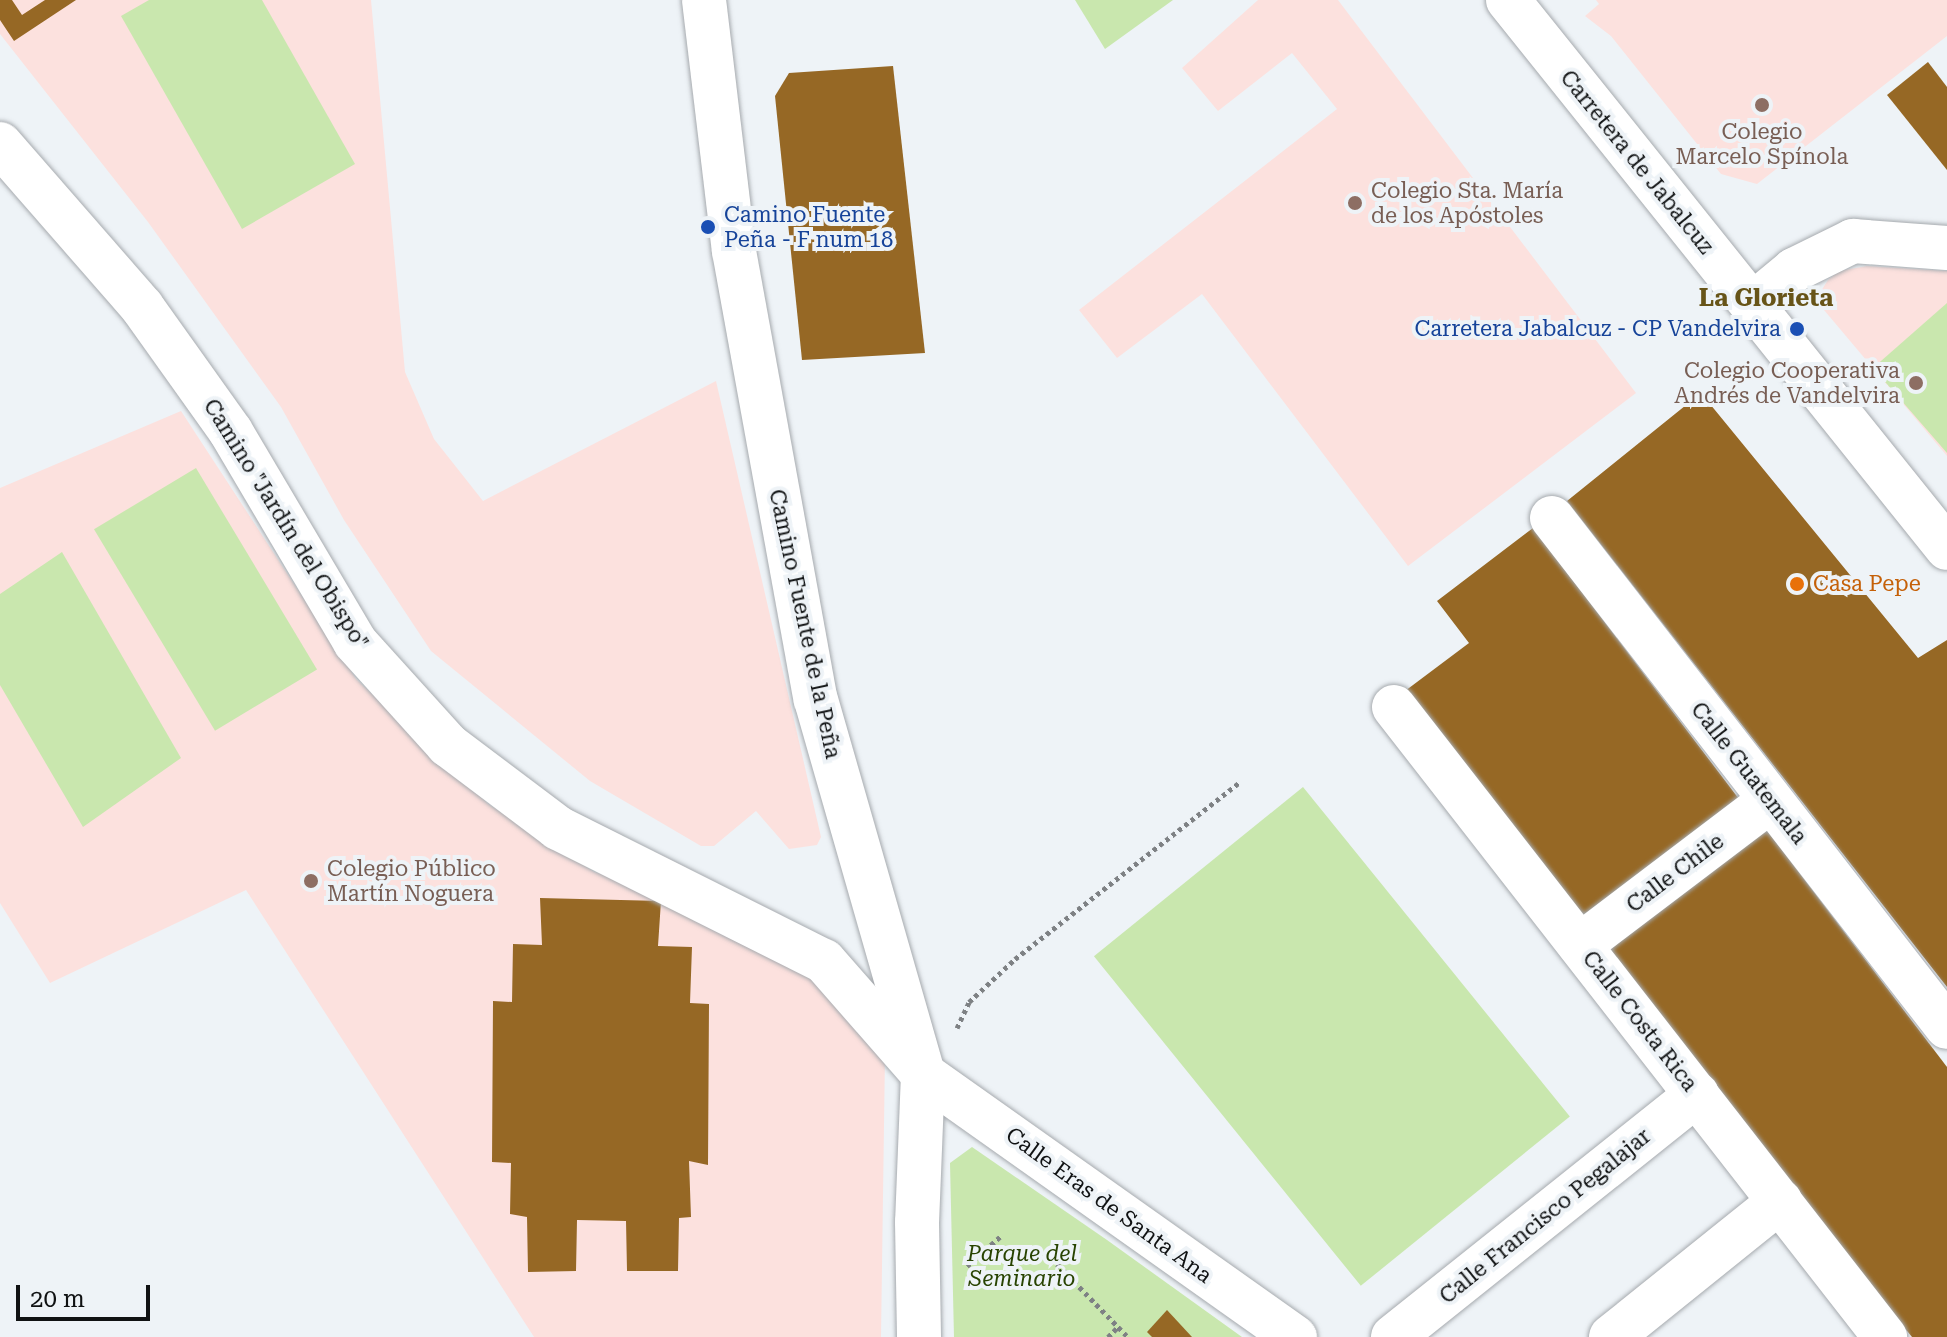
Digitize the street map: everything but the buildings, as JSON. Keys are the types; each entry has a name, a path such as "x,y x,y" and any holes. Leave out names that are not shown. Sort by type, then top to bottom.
{"street":[{"name":"Camino Fuente de la Peña","path":"704,0 734,251 816,700 923,1074 916,1233 919,1337"},
{"name":"Carretera de Jabalcuz","path":"1508,0 1947,548"},
{"name":"Camino \"Jardín del Obispo\"","path":"0,144 142,307 231,432 355,642 448,745 558,828 824,961 923,1074"},
{"path":"1752,305 1794,270 1853,241 1947,248"},
{"name":"Calle Guatemala","path":"1552,518 1947,1027"},
{"name":"Calle Costa Rica","path":"1394,707 1885,1337"},
{"name":"Calle Chile","path":"1580,945 1770,801"},
{"name":"Calle Eras de Santa Ana","path":"923,1074 1295,1337"},
{"name":"Calle Francisco Pegalajar","path":"1393,1337 1697,1094"},
{"path":"1611,1337 1780,1201"}],"path":[{"path":"957,1029 969,1002 1015,959 1240,782"},
{"path":"967,1266 1001,1236"},
{"path":"1057,1264 1128,1337"},
{"path":"1108,1337 1118,1327"}],"shaded area":[{"path":"0,0 371,0 405,372 434,439 483,501 716,381 821,837 817,845 789,849 756,811 714,846 701,846 590,781 431,651 344,520 281,407 148,222 0,34"},
{"name":"Colegio Sta. María de los Apóstoles","path":"1258,0 1338,0 1636,393 1408,566 1202,294 1117,358 1079,310 1337,109 1292,53 1218,111 1182,68"},
{"name":"Colegio Marcelo Spínola","path":"1596,0 1947,0 1947,36 1757,184 1721,174 1611,36 1585,16 1599,4"},
{"name":"Colegio Cooperativa Andrés de Vandelvira","path":"1867,266 1947,271 1947,456 1824,310 1821,291 1828,280 1839,271"},
{"name":"Colegio Público Martín Noguera","path":"181,411 356,679 488,804 594,872 670,896 812,970 885,1055 881,1337 534,1337 246,890 50,983 0,903 0,488"}],"green space":[{"path":"149,0 262,0 355,164 242,229 121,16"},
{"path":"1075,0 1173,0 1105,49"},
{"path":"1947,303 1947,453 1873,368"},
{"path":"196,468 317,669 215,731 94,529"},
{"path":"62,552 181,758 83,827 0,685 0,594"},
{"path":"1303,787 1570,1117 1361,1286 1094,956"},
{"name":"Parque del Seminario","path":"972,1147 1242,1337 954,1337 950,1163"}],"place":[{"name":"Colegio Marcelo Spínola","path":"1762,105"},
{"name":"Colegio Sta. María de los Apóstoles","path":"1355,203"},
{"name":"Camino Fuente Peña - F num 18","path":"708,227"},
{"name":"Carretera Jabalcuz - CP Vandelvira","path":"1797,329"},
{"name":"Colegio Cooperativa Andrés de Vandelvira","path":"1916,383"},
{"name":"Casa Pepe","path":"1797,584"},
{"name":"Colegio Público Martín Noguera","path":"311,881"}],"district":[{"name":"La Glorieta","path":"1766,299"}]}
